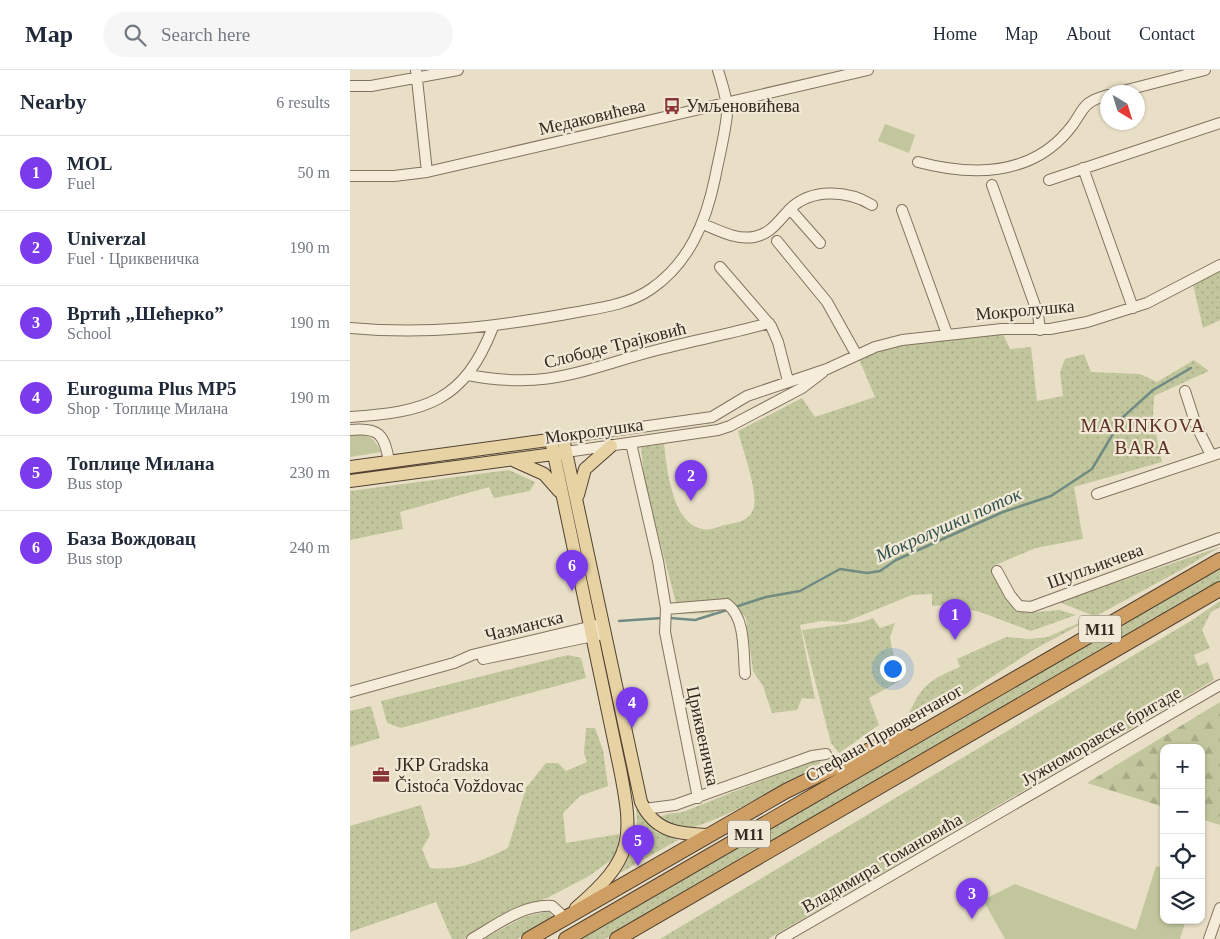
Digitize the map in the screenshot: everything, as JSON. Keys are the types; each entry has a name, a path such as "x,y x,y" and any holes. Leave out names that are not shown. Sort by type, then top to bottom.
{"highway":[{"name":"Стефана Првовенчаног","path":"566,939 1220,560"},
{"name":"M11","path":"618,939 1220,589"},
{"path":"528,939 786,791 889,741 931,728"},
{"path":"637,939 665,912"}],"main road":[{"path":"557,439 560,453 577,500 597,630"},
{"name":"Мокролушка","path":"350,466 557,439"},
{"path":"577,500 585,469 611,446"},
{"path":"560,453 562,496 597,630 626,767 629,822 625,849 621,858 601,885 564,917"},
{"name":"Мокролушка","path":"350,481 560,453"},
{"path":"512,460 544,474 562,496"},
{"path":"626,767 644,809 658,825 669,831 685,834 709,834"}],"street":[{"path":"350,86 371,86 417,75 458,70"},
{"path":"350,328 439,330 493,327 616,305 636,298 656,286 687,252 703,224 716,174 727,114 718,70"},
{"name":"Медаковићева","path":"350,176 394,176 427,172 868,70"},
{"path":"1145,85 1205,70"},
{"path":"417,75 427,172"},
{"path":"918,162 984,171 1021,164 1042,154 1062,138 1088,102 1100,98"},
{"path":"1049,180 1220,123"},
{"path":"1083,168 1133,308"},
{"path":"992,185 1040,318 1040,330"},
{"path":"703,224 736,237 756,237 775,226 790,209 808,198 830,193 850,195 872,204"},
{"path":"790,209 820,243"},
{"path":"902,210 947,334"},
{"path":"777,240 827,302 856,354"},
{"name":"Мокролушка","path":"560,453 709,432 730,426 802,388 827,369 856,354 902,340 947,334 1002,329 1040,330 1061,328 1133,308 1220,265"},
{"path":"720,267 769,323 778,342 788,381"},
{"name":"Слободе Трајковић","path":"468,375 509,381 560,378 660,349 769,323"},
{"path":"350,417 403,411 433,401 456,388 468,375 482,353 493,327"},
{"name":"Мокролушка","path":"557,439 712,417 747,396 827,369"},
{"path":"1096,494 1217,455 1196,425 1185,391"},
{"path":"350,430 366,429 377,433 386,445 388,461"},
{"name":"Цриквеничка","path":"631,443 658,560 666,609 665,632 698,798 812,756 826,754"},
{"name":"Шупљикчева","path":"997,571 1010,595 1020,606 1031,607 1220,538"},
{"path":"666,609 727,604 731,607 739,623 745,674"},
{"name":"Чазманска","path":"350,692 454,663 472,655 597,630"},
{"name":"Јужноморавске бригаде","path":"998,814 1220,686"},
{"path":"644,809 660,808 698,798"},
{"name":"Владимира Томановића","path":"781,939 998,814"},
{"path":"472,939 509,918 534,907 552,906 564,917"},
{"path":"1209,939 1220,908"}],"green space":[{"path":"885,124 915,135 909,153 878,141"},
{"path":"1220,265 1220,320 1203,328 1192,280"},
{"path":"1003,334 1010,349 1031,347 1037,401 1063,396 1060,372 1065,359 1084,354 1091,372 1140,374 1157,382 1194,360 1209,371 1154,396 1153,420 1162,462 1074,487 1083,539 1036,548 993,566 1009,598 1026,613 1059,610 1076,615 1031,631 980,612 945,605 932,606 932,594 912,595 845,622 821,621 800,625 815,699 802,698 797,710 772,713 763,686 753,671 746,618 733,603 712,613 681,614 676,603 645,484 641,447 664,444 673,494 684,517 692,525 708,530 737,523 751,514 755,503 750,472 738,431 802,398 815,417 875,397 858,357 912,344"},
{"path":"361,434 373,439 381,452 350,457 350,435"},
{"path":"509,470 535,482 530,491 494,498 489,487 400,512 403,529 350,540 350,491"},
{"path":"1220,547 1035,649 961,697 900,730 917,698 927,685 960,667 957,659 1006,637 1029,639 1048,637 1094,616 1059,602"},
{"path":"1220,568 1220,582 691,890 605,939 581,939"},
{"path":"1220,601 1220,607 1211,612 1202,630 1210,648 1194,655 1198,666 1208,662 1214,680 768,939 660,939 1194,619"},
{"path":"873,618 880,628 895,623 890,637 894,659 891,662 900,681 869,698 879,725 839,753 831,743 802,630 862,622"},
{"path":"568,655 581,658 586,678 401,728 387,723 381,701"},
{"path":"1220,702 1220,825 1205,820 1205,744 1160,744 1160,806 1087,783"},
{"path":"371,706 380,738 350,747 350,711"},
{"path":"586,728 595,728 603,750 608,786 580,796 563,813 566,843 619,834 614,858 589,876 549,897 517,910 464,939 452,939 436,902 350,932 350,826 421,805 430,835 422,849 430,868 451,868 489,857 508,848 526,788 546,763 558,763 566,771 587,762 584,753"},
{"path":"818,758 821,761 820,763 772,791 731,812 695,827 682,829 658,818 667,814 683,812"},
{"path":"636,808 656,832 678,840 620,873 635,842 637,826"},
{"path":"1156,866 1160,867 1160,924 1185,924 1180,939 1005,939 983,900 1015,884 1136,930"},
{"path":"549,911 552,916 550,919 517,939 483,939 524,917"}],"waterway":[{"name":"Мокролушки поток","path":"735,607 766,597 800,591 840,569 867,573 880,571 896,560 1003,512 1051,496 1092,469 1123,417 1153,390 1191,368"},
{"name":"Мокролушки поток","path":"670,618 695,620 727,610"},
{"name":"Мокролушки поток","path":"619,621 662,618"}],"place":[{"name":"Умљеновићева","path":"672,106"},
{"name":"Univerzal","path":"691,501"},
{"name":"База Вождовац","path":"572,591"},
{"name":"MOL","path":"955,640"},
{"name":"Euroguma Plus MP5","path":"632,728"},
{"name":"JKP Gradska Čistoća Voždovac","path":"381,775"},
{"name":"Топлице Милана","path":"638,866"},
{"name":"Вртић „Шећерко”","path":"972,919"}],"district":[{"name":"MARINKOVA BARA","path":"1143,436"}]}
